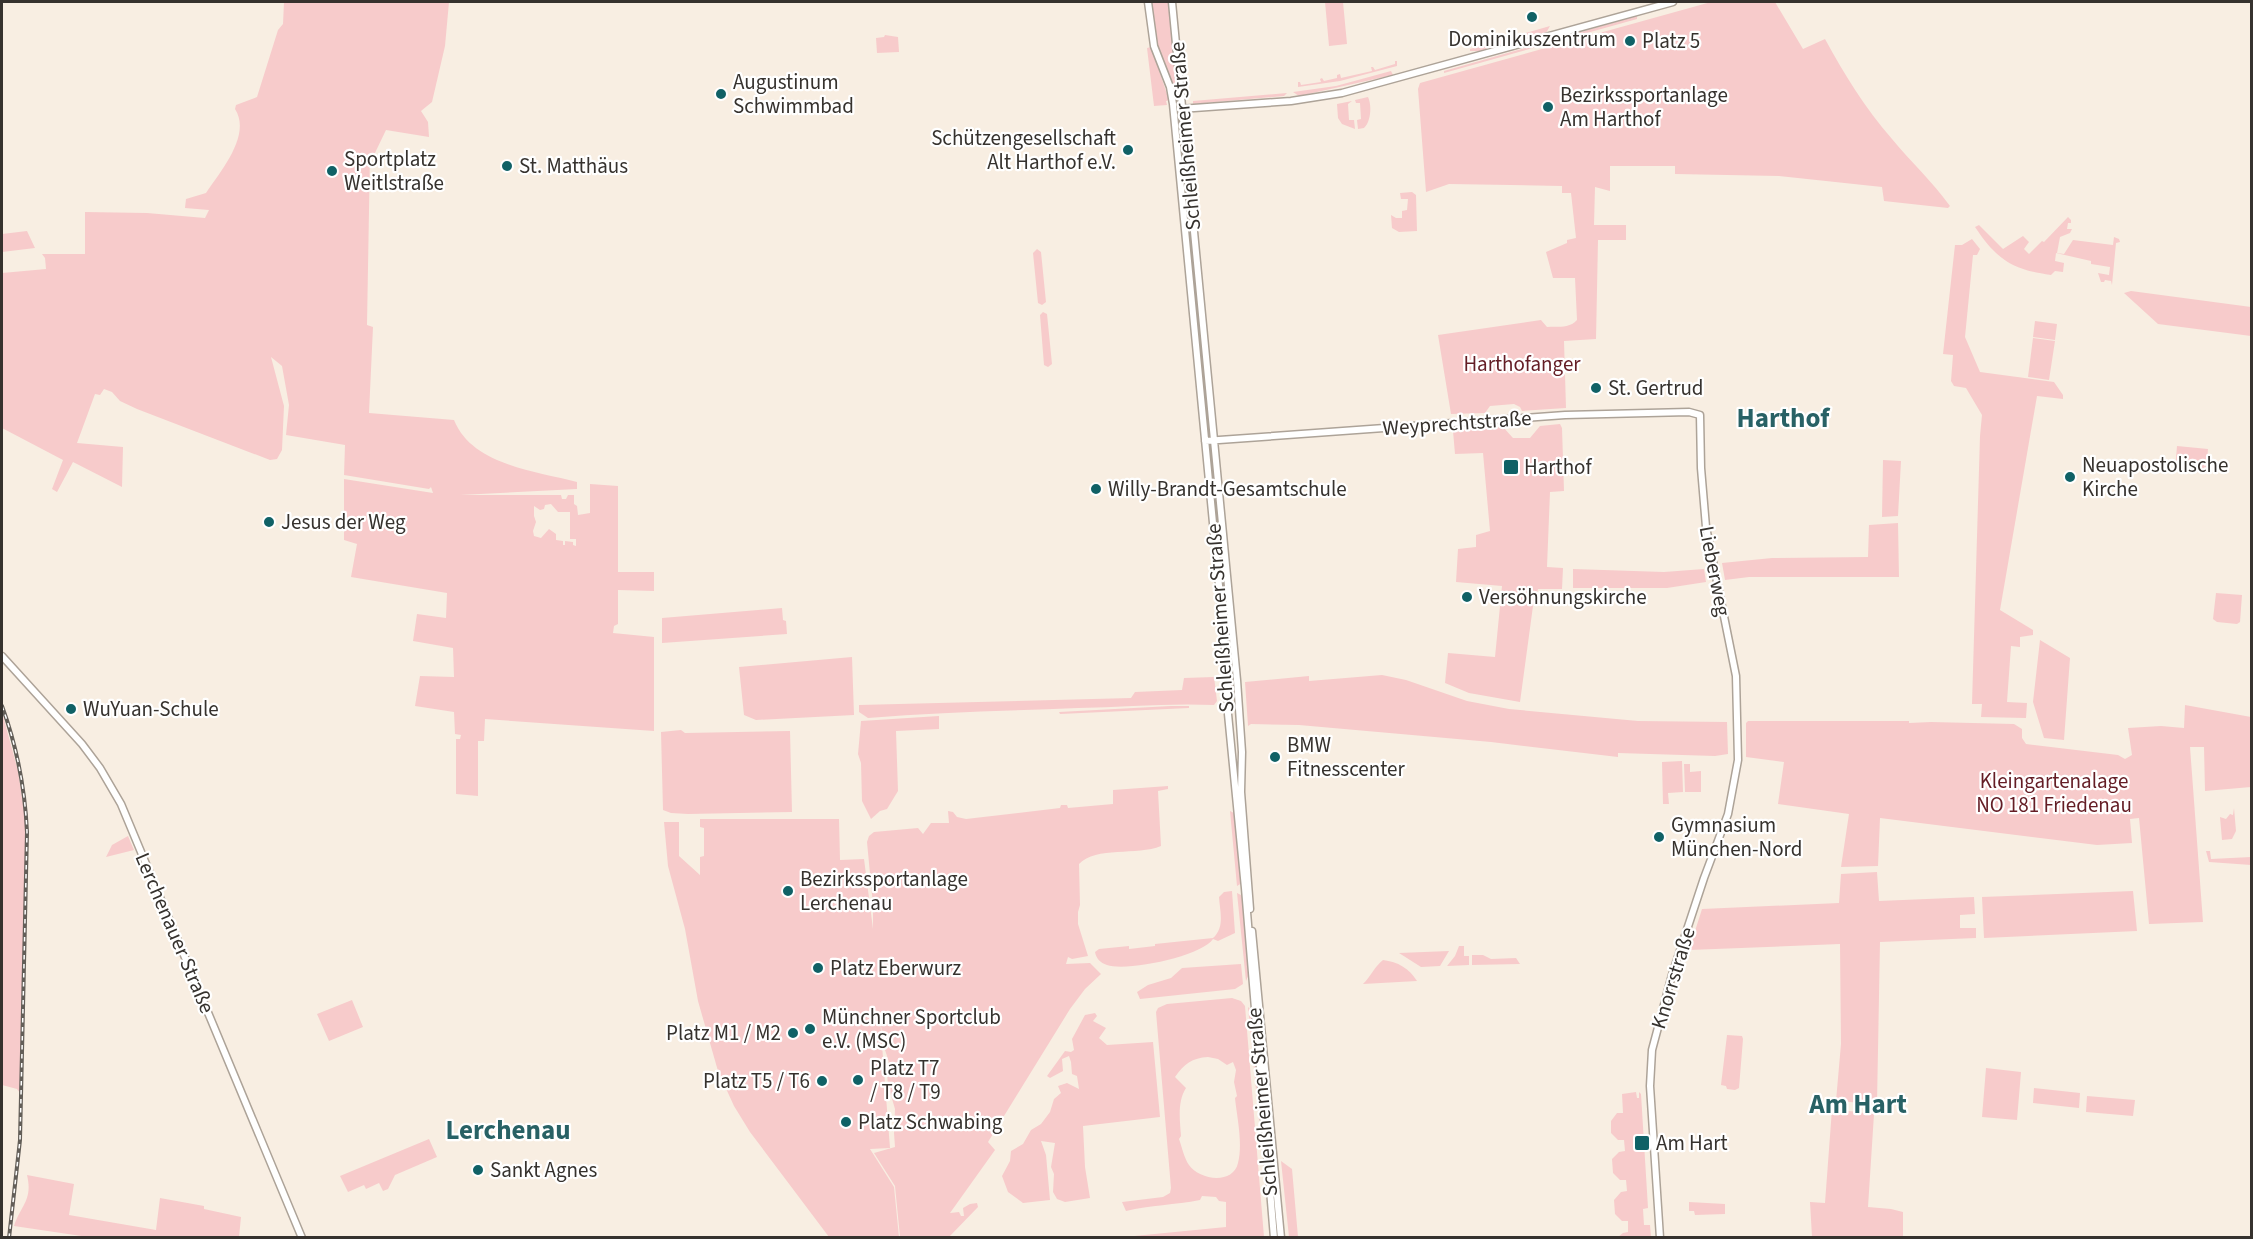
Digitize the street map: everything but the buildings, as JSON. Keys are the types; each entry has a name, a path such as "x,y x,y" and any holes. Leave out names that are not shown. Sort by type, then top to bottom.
{"main road":[{"name":"Schleißheimer Straße","path":"1148,2 1154,46 1170,87 1173,110 1228,680 1228,721 1245,888 1274,1238"},
{"name":"Schleißheimer Straße","path":"1172,2 1242,745 1241,792 1251,921 1281,1238"},
{"path":"1173,110 1291,101 1342,93 1673,2"},
{"path":"1177,151 1181,147 1186,150"},
{"name":"Weyprechtstraße","path":"1205,441 1565,415 1689,412 1700,415"},
{"name":"Lieberweg","path":"1700,415 1701,475 1706,527 1736,671 1738,726"},
{"name":"Lerchenauer Straße","path":"2,656 82,744 100,768 121,804 302,1238"},
{"name":"Knorrstraße","path":"1660,1238 1650,1086 1652,1050 1670,982 1731,802 1738,760 1738,726"}],"green space":[{"path":"284,2 449,2 445,46 432,102 421,111 428,122 429,137 386,130 374,155 370,153 367,325 373,327 369,413 454,420 463,435 475,447 490,456 506,464 577,482 577,489 460,495 561,495 562,499 566,499 568,495 574,495 578,515 590,513 590,484 618,486 618,572 654,572 654,591 618,590 618,624 614,626 613,633 654,637 654,731 485,719 484,741 478,741 478,796 456,794 456,739 460,739 461,735 455,734 454,712 415,706 420,676 454,677 453,648 413,641 417,614 446,618 447,593 351,577 357,544 344,540 344,479 433,493 431,487 429,489 344,475 345,445 286,435 289,405 282,366 271,357 284,406 282,450 277,459 270,460 137,409 120,401 112,392 104,389 100,395 95,394 77,443 123,447 122,487 73,462 57,492 52,489 63,460 2,428 2,273 46,269 45,258 42,254 85,254 85,212 147,213 205,218 209,210 185,208 186,199 206,193 226,164 240,130 236,105 257,97 278,30 283,24","holes":["551,504 558,512 570,512 570,539 576,539 576,546 573,542 565,541 563,545 563,541 556,540 556,534 549,529 541,538 534,536 536,522 534,506 540,510 544,509 545,505"]},
{"path":"1149,2 1169,2 1178,98 1176,98 1156,44"},
{"path":"1325,2 1343,2 1347,44 1329,46"},
{"path":"1711,2 1775,2 1803,49 1825,39 1864,103 1950,206 1948,208 1884,201 1882,187 1779,176 1675,174 1675,166 1610,166 1610,191 1595,187 1594,225 1626,225 1626,240 1598,240 1596,339 1564,341 1566,408 1522,411 1514,404 1490,406 1485,413 1451,414 1438,335 1541,320 1547,327 1567,326 1574,323 1577,320 1575,278 1553,278 1546,252 1567,243 1567,240 1576,238 1571,193 1562,193 1562,186 1449,184 1426,192 1418,89 1420,83"},
{"path":"1637,16 1637,19 1444,73 1444,71"},
{"path":"1550,26 1546,33 1482,51 1470,51 1470,49"},
{"path":"885,35 898,37 899,52 877,53 876,38"},
{"path":"1151,47 1169,100 1166,101 1167,105 1154,106 1147,48"},
{"path":"1397,61 1397,66 1340,81 1298,87 1298,82 1301,85 1321,82 1322,78 1324,81 1337,78 1340,74 1341,78 1372,71 1371,67 1375,70 1395,64"},
{"path":"1391,71 1393,75 1299,96 1293,92 1336,86"},
{"path":"1287,93 1284,96 1193,104 1193,101"},
{"path":"1368,97 1370,109 1368,122 1364,128 1358,129 1357,120 1361,119 1360,103 1356,103 1355,100"},
{"path":"1352,101 1348,104 1349,120 1354,120 1355,129 1342,124 1338,118 1337,104"},
{"path":"1412,192 1416,195 1417,231 1399,232 1392,228 1391,215 1402,218 1402,211 1407,210 1408,199 1401,199 1400,193"},
{"path":"2068,217 2071,223 2068,223 2067,229 2072,229 2070,233 2060,237 2057,253 2064,254 2073,240 2113,245 2114,237 2119,239 2120,242 2116,243 2112,285 2111,281 2101,282 2098,273 2109,275 2110,267 2091,264 2091,261 2056,253 2055,261 2064,263 2063,272 2055,271 2051,275 2016,266 2007,262 1991,248 1975,227 1979,225 2003,249 2023,236 2029,242 2024,249 2029,254"},
{"path":"27,231 35,248 2,252 2,234"},
{"path":"1972,239 1980,249 1977,255 1973,255 1965,337 1980,372 2054,382 2063,395 2063,399 2037,396 2000,610 2033,630 2033,635 2020,637 2020,647 2011,646 2007,702 2027,703 2026,718 1981,717 1982,704 1972,704 1982,415 1966,388 1954,386 1951,381 1953,355 1943,354 1955,245 1962,245"},
{"path":"1188,243 1194,265 1210,430 1208,430"},
{"path":"1037,249 1041,252 1046,302 1042,305 1038,303 1033,253"},
{"path":"2131,291 2251,307 2251,336 2158,324 2124,293"},
{"path":"1043,312 1047,314 1052,364 1048,367 1044,365 1040,315"},
{"path":"2035,321 2057,324 2055,340 2033,337"},
{"path":"2033,338 2055,341 2049,380 2028,377"},
{"name":"Harthofanger","path":"1560,424 1564,491 1550,492 1547,567 1563,568 1562,589 1538,589 1533,606 1520,702 1469,693 1445,683 1448,653 1495,657 1502,586 1456,582 1458,549 1476,547 1476,535 1490,531 1483,453 1455,454 1453,431 1503,427 1513,438 1530,438 1540,426"},
{"path":"2177,446 2208,449 2206,473 2175,470"},
{"path":"1208,451 1212,451 1222,564 1219,564"},
{"path":"1883,460 1901,461 1898,516 1882,517"},
{"path":"1898,523 1899,577 1749,577 1725,580 1722,563 1772,558 1868,557 1869,525"},
{"path":"1219,566 1223,566 1235,696 1230,697"},
{"path":"1573,569 1664,572 1704,569 1706,582 1667,588 1573,588"},
{"path":"2216,593 2242,595 2240,622 2237,624 2217,622 2213,619"},
{"path":"782,608 787,634 662,643 662,618"},
{"path":"2040,640 2070,658 2064,740 2044,738 2033,702"},
{"path":"852,657 854,715 756,720 744,715 739,667"},
{"path":"1382,675 1406,680 1467,701 1509,709 1638,721 1727,722 1728,754 1715,756 1618,753 1618,757 1491,742 1299,725 1251,724 1248,726 1245,682 1309,676 1309,681"},
{"path":"1214,677 1217,701 1214,705 973,712 868,718 859,712 859,705 1131,698 1135,692 1182,690 1184,678"},
{"name":"Kleingartenalage NO 181 Friedenau","path":"2185,705 2251,717 2251,787 2205,791 2204,747 2190,747 2203,922 2149,924 2139,818 2130,819 2132,843 2097,845 1880,818 1878,866 1841,867 1849,814 1778,804 1784,762 1746,757 1746,723 1748,721 1909,721 1909,723 2014,724 2022,729 2022,738 2026,744 2118,755 2125,759 2132,755 2128,728 2161,726 2184,728"},
{"path":"1189,706 1189,708 1060,714 1059,712"},
{"path":"2,712 18,771 26,824 20,1093 17,1089 2,1085"},
{"path":"939,716 939,729 896,731 898,791 887,809 880,811 871,819 862,801 861,763 858,754 861,721"},
{"name":"Bezirkssportanlage Lerchenau","path":"681,730 685,733 790,731 792,812 688,814 663,810 661,732"},
{"path":"1682,761 1683,792 1668,793 1669,804 1663,804 1662,762"},
{"path":"1684,764 1690,764 1690,772 1701,771 1701,792 1685,792"},
{"path":"1168,786 1168,789 1158,791 1161,846 1096,855 1086,858 1079,864 1078,924 1088,956 1072,959 1068,957 1066,964 1090,963 1101,974 1085,989 1070,1009 988,1142 995,1150 950,1213 959,1212 961,1216 964,1216 963,1208 977,1203 978,1207 949,1237 900,1237 895,1186 874,1153 895,1147 895,1109 888,1085 889,1062 883,1044 879,1006 890,1148 870,1149 894,1187 899,1237 829,1237 750,1132 734,1106 718,1071 698,1001 685,929 668,866 664,822 679,822 679,856 700,875 700,857 704,856 704,828 700,827 700,819 839,819 840,860 864,859 873,929 867,842 869,836 874,832 918,828 923,834 931,823 949,823 948,811 953,812 957,817 966,819 1060,808 1061,805 1067,805 1068,808 1113,804 1113,790"},
{"path":"2234,808 2236,831 2232,839 2222,840 2220,817 2226,819 2230,814 2233,815"},
{"path":"1230,811 1236,814 1242,883 1237,886"},
{"path":"128,836 134,850 106,857 112,845"},
{"path":"2206,851 2210,851 2211,859 2251,857 2251,865 2209,862"},
{"path":"1877,872 1879,901 1974,897 1975,914 1960,915 1960,928 1976,928 1976,938 1880,942 1877,1104 1836,1101 1841,1044 1840,944 1689,950 1702,909 1839,903 1841,874"},
{"path":"1232,891 1235,933 1218,941 1213,939 1195,951 1180,957 1146,964 1117,967 1100,962 1096,956 1095,952 1099,949 1129,946 1129,949 1213,938 1220,924 1219,897 1224,892"},
{"path":"2133,891 2137,931 1984,938 1982,897"},
{"path":"1237,893 1243,896 1249,974 1246,981"},
{"path":"1459,946 1464,946 1464,956 1469,956 1469,965 1447,966 1455,956"},
{"path":"1449,951 1440,966 1421,967 1399,953"},
{"path":"1472,955 1483,955 1491,959 1516,958 1520,964 1472,965"},
{"path":"1383,960 1403,966 1417,981 1363,984"},
{"path":"1241,964 1243,984 1235,989 1140,999 1137,992 1148,985 1171,978 1182,968"},
{"path":"1232,998 1241,1001 1245,1006 1264,1237 1124,1237 1226,1227 1226,1202 1219,1201 1216,1197 1202,1196 1200,1200 1126,1211 1122,1202 1163,1197 1170,1193 1156,1012 1158,1008 1167,1004","holes":["1208,1057 1218,1059 1227,1065 1233,1062 1236,1070 1234,1082 1240,1147 1235,1170 1230,1175 1215,1178 1200,1174 1189,1165 1186,1159 1179,1139 1181,1136 1180,1105 1186,1088 1175,1077 1185,1065 1193,1060"]},
{"path":"352,1000 363,1027 329,1041 317,1014"},
{"path":"1248,1007 1253,1012 1255,1029 1260,1120 1259,1120"},
{"path":"1095,1013 1097,1016 1093,1021 1106,1028 1099,1038 1107,1045 1153,1042 1160,1117 1083,1126 1085,1167 1090,1198 1065,1202 1057,1199 1053,1192 1054,1174 1051,1167 1055,1143 1041,1141 1046,1155 1050,1200 1023,1203 1008,1192 1002,1176 1010,1161 1011,1151 1023,1144 1031,1130 1041,1124 1050,1112 1054,1099 1061,1093 1058,1086 1067,1083 1079,1089 1077,1076 1072,1074 1069,1056 1062,1059 1063,1071 1050,1078 1047,1076 1065,1051 1074,1050 1072,1039 1085,1015"},
{"path":"1727,1035 1742,1036 1743,1039 1739,1088 1735,1090 1721,1085"},
{"path":"1986,1068 2021,1072 2017,1120 1982,1117"},
{"path":"2034,1088 2080,1093 2079,1108 2033,1103"},
{"path":"1636,1092 1637,1098 1639,1098 1639,1092 1641,1094 1648,1208 1643,1209 1644,1225 1650,1225 1651,1237 1618,1237 1628,1232 1628,1221 1622,1221 1615,1214 1614,1200 1621,1192 1627,1191 1626,1180 1620,1180 1613,1173 1612,1159 1619,1152 1625,1151 1624,1140 1618,1140 1611,1133 1611,1121 1617,1113 1623,1113 1622,1094"},
{"path":"2087,1096 2135,1100 2133,1116 2086,1112"},
{"path":"1832,1109 1874,1114 1868,1207 1903,1212 1903,1237 1812,1237 1810,1202 1825,1203"},
{"path":"429,1139 437,1157 395,1175 388,1189 383,1191 379,1183 366,1189 364,1185 348,1192 340,1176"},
{"path":"1281,1161 1292,1169 1298,1237 1289,1237"},
{"path":"27,1175 74,1184 69,1215 156,1230 160,1198 204,1206 204,1209 241,1217 239,1237 88,1237 14,1226 27,1197"},
{"path":"1689,1202 1725,1204 1725,1214 1695,1215 1694,1211 1689,1211"}],"railway":[{"path":"2,706 19,768 27,832 20,1140 9,1238"}],"place":[{"name":"Dominikuszentrum","path":"1532,17"},
{"name":"Platz 5","path":"1630,41"},
{"name":"Augustinum Schwimmbad","path":"721,94"},
{"name":"Bezirkssportanlage Am Harthof","path":"1548,107"},
{"name":"Schützengesellschaft Alt Harthof e.V.","path":"1128,150"},
{"name":"St. Matthäus","path":"507,166"},
{"name":"Sportplatz Weitlstraße","path":"332,171"},
{"name":"St. Gertrud","path":"1596,388"},
{"name":"Harthof","path":"1511,467"},
{"name":"Neuapostolische Kirche","path":"2070,477"},
{"name":"Willy-Brandt-Gesamtschule","path":"1096,489"},
{"name":"Jesus der Weg","path":"269,522"},
{"name":"Versöhnungskirche","path":"1467,597"},
{"name":"WuYuan-Schule","path":"71,709"},
{"name":"BMW Fitnesscenter","path":"1275,757"},
{"name":"Gymnasium München-Nord","path":"1659,837"},
{"name":"Bezirkssportanlage Lerchenau","path":"788,891"},
{"name":"Platz Eberwurz","path":"818,968"},
{"name":"Münchner Sportclub e.V. (MSC)","path":"810,1029"},
{"name":"Platz M1 / M2","path":"793,1033"},
{"name":"Platz T7 / T8 / T9","path":"858,1080"},
{"name":"Platz T5 / T6","path":"822,1081"},
{"name":"Platz Schwabing","path":"846,1122"},
{"name":"Am Hart","path":"1642,1143"},
{"name":"Sankt Agnes","path":"478,1170"}],"district":[{"name":"Harthof","path":"1783,418"},
{"name":"Am Hart","path":"1858,1104"},
{"name":"Lerchenau","path":"508,1130"}]}
